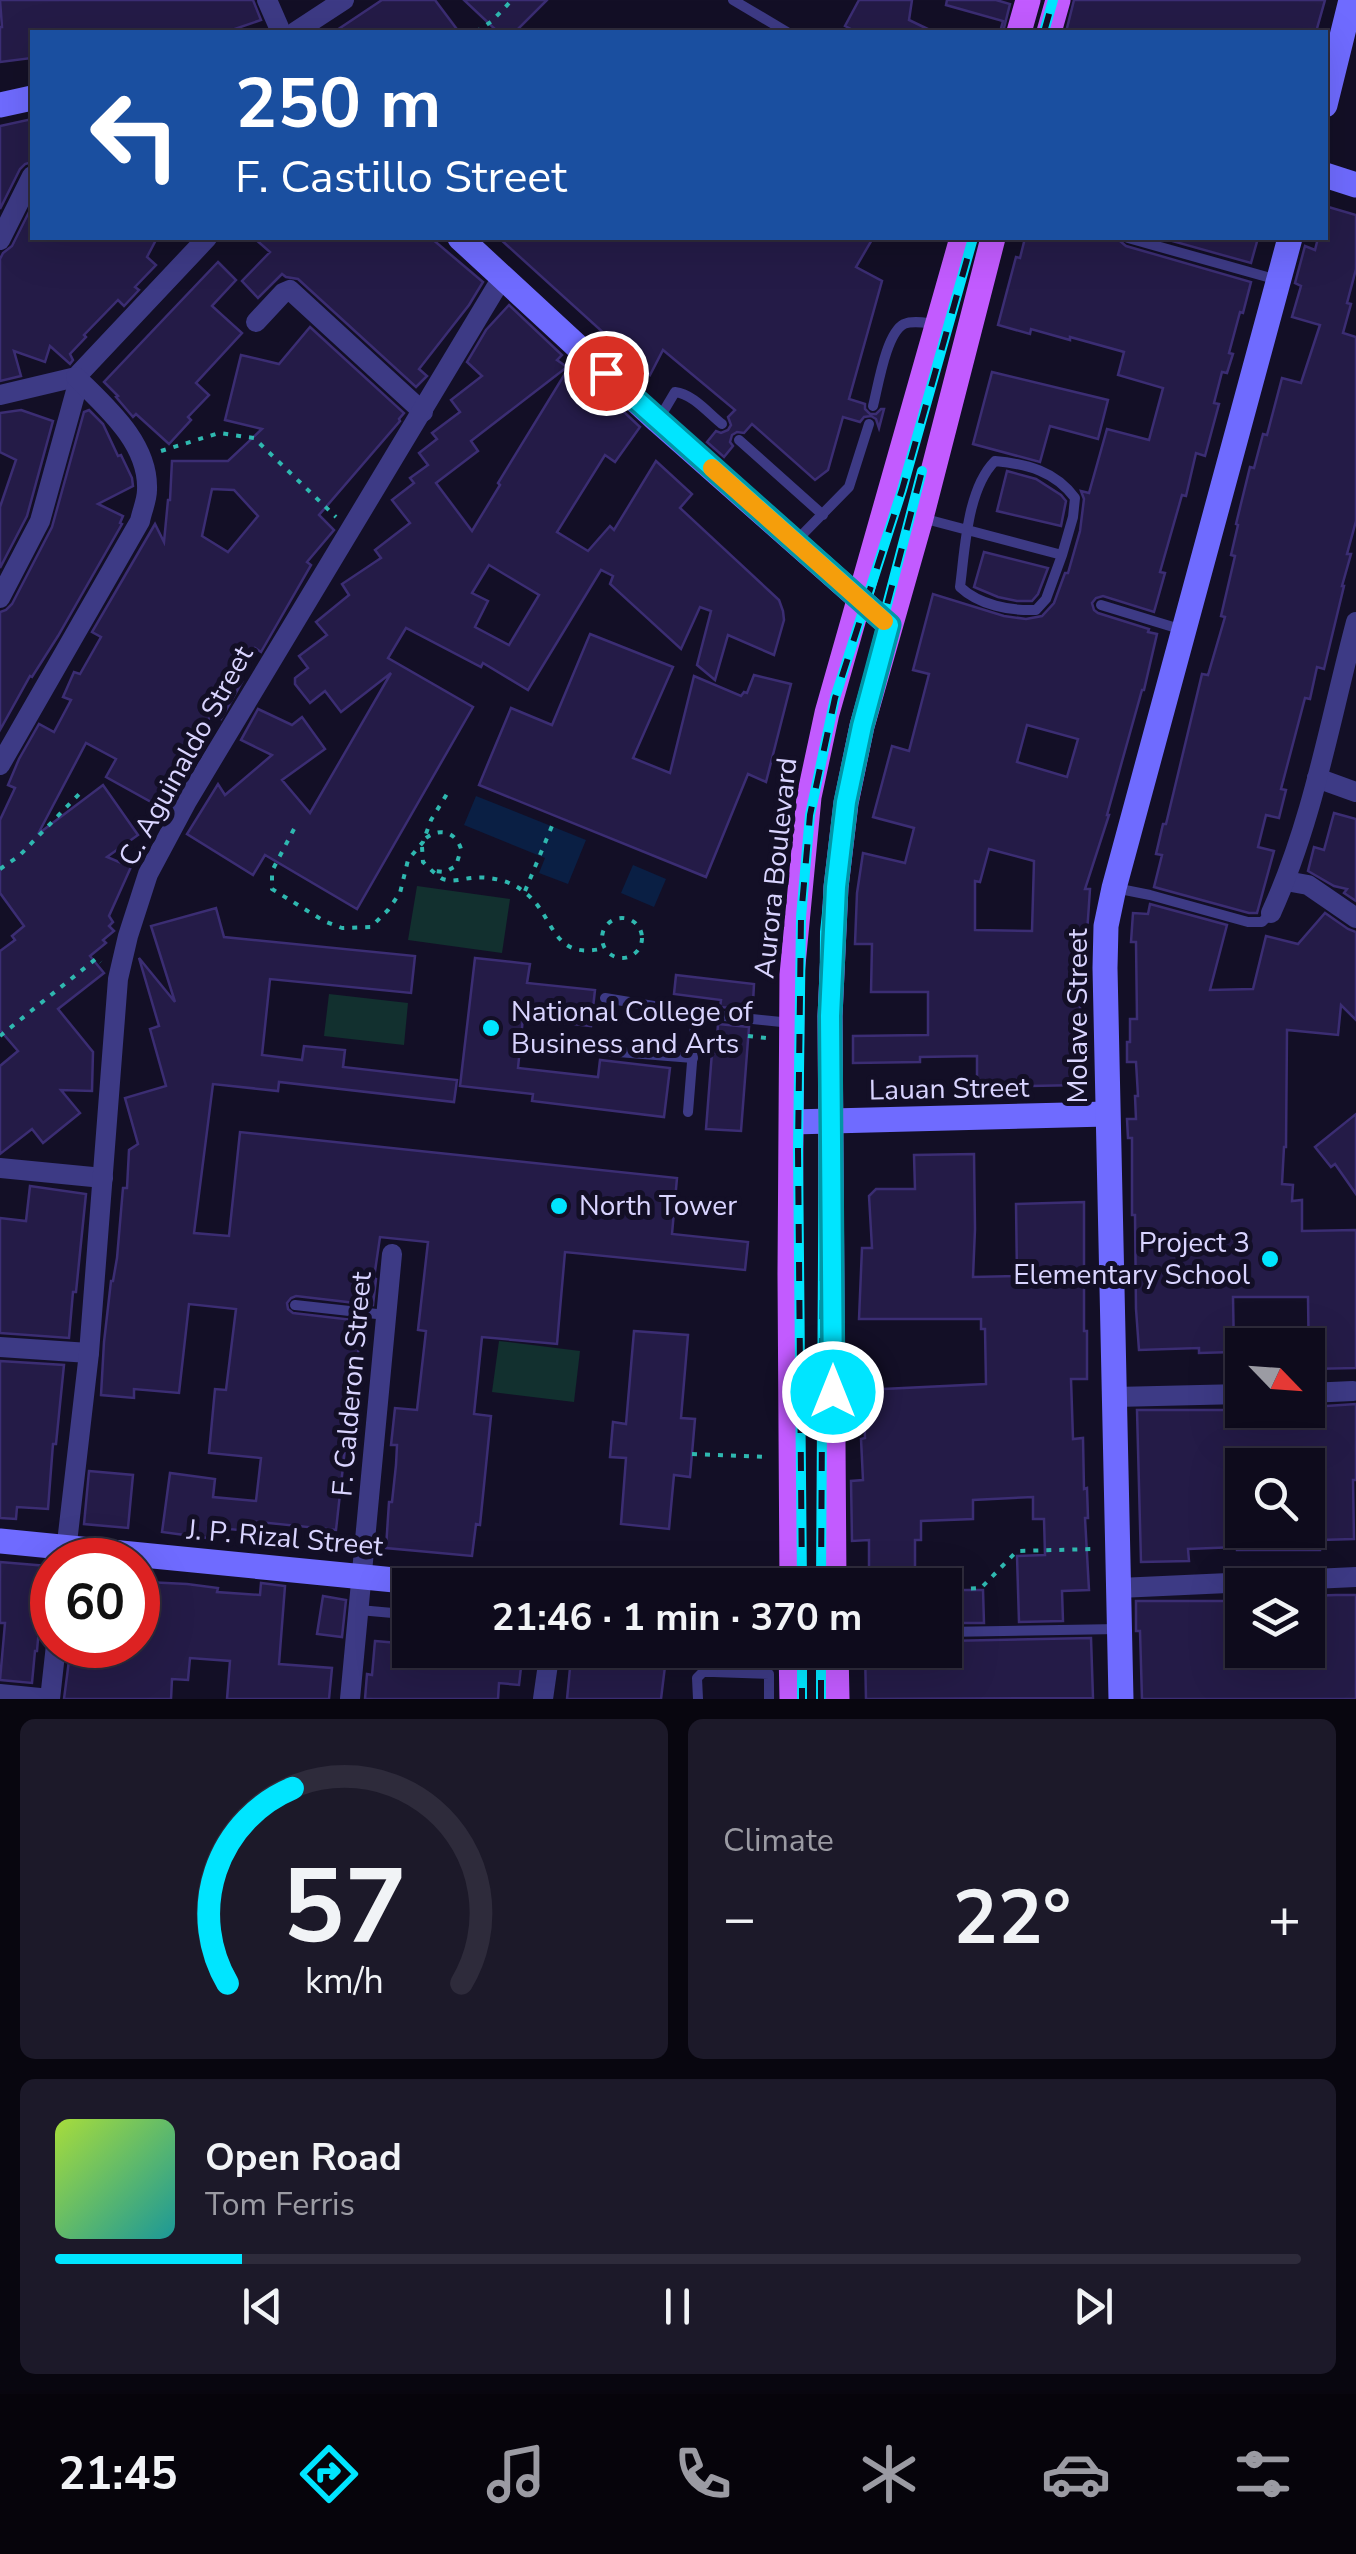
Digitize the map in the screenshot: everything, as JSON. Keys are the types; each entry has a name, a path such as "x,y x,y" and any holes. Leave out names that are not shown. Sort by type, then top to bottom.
{"main road":[{"path":"1020,30 1028,0"},
{"path":"1050,30 1058,0"},
{"name":"Aurora Boulevard","path":"792,1568 792,1023 795,929 809,797 827,713 961,240"},
{"path":"834,1568 830,1016 836,887 846,802 862,726 921,518 992,240"},
{"path":"836,1668 837,1699"}],"street":[{"path":"267,0 280,30"},
{"path":"298,30 344,0"},
{"path":"1328,93 1351,0"},
{"path":"0,105 30,98"},
{"path":"1328,176 1356,185"},
{"path":"0,240 30,180"},
{"path":"0,598 40,521 77,379 205,240"},
{"path":"462,240 658,421 889,625"},
{"name":"Molave Street","path":"1121,1699 1106,926 1289,240"},
{"name":"C. Aguinaldo Street","path":"68,1538 89,1353 118,979 132,920 148,874 187,801 503,276"},
{"path":"256,322 282,293 290,290 423,412"},
{"path":"0,395 77,379"},
{"path":"0,766 140,521 148,489 142,457 119,420 77,379"},
{"path":"1271,914 1286,881 1317,778 1356,622"},
{"path":"1317,778 1356,792"},
{"path":"1286,881 1308,885 1356,918"},
{"name":"Lauan Street","path":"792,1122 1107,1114"},
{"path":"0,1168 103,1178"},
{"name":"F. Calderon Street","path":"350,1699 392,1254"},
{"path":"0,1348 89,1353"},
{"path":"1325,1392 1353,1392"},
{"path":"1114,1397 1225,1394"},
{"name":"J. P. Rizal Street","path":"0,1540 30,1546"},
{"name":"J. P. Rizal Street","path":"160,1561 392,1579"},
{"path":"1119,1588 1356,1577"},
{"path":"0,1694 50,1699 53,1668"},
{"path":"544,1699 548,1668"}],"lane":[{"path":"733,0 784,30"},
{"path":"1135,240 1279,280"},
{"path":"873,406 892,336 910,322 937,324"},
{"path":"658,421 675,392 691,398 722,424"},
{"path":"796,541 849,488 868,424"},
{"path":"739,440 823,515"},
{"path":"995,460 1043,472 1063,482 1075,498 1062,556 1046,600 1036,610 992,604 969,596 960,587 976,494 986,469 995,460"},
{"path":"921,518 1062,556"},
{"path":"1101,605 1184,630"},
{"path":"1114,888 1248,922 1262,922 1271,914"},
{"path":"605,998 792,1023"},
{"path":"688,1112 696,1013"},
{"path":"593,1050 693,1058"},
{"path":"295,1305 387,1315"},
{"path":"358,1610 392,1613"},
{"path":"962,1632 1120,1629"},
{"path":"712,1668 713,1672"},
{"path":"698,1699 697,1678 703,1672 786,1675"},
{"path":"770,1699 786,1675"}],"path":[{"path":"479,30 512,0"},
{"path":"142,457 219,433 254,438 350,530"},
{"path":"450,788 431,820 421,849 423,862 442,879 494,878 524,891 566,946 580,950 605,948 614,957 632,956 642,942 638,925 628,918 608,923 602,935 605,948"},
{"path":"0,868 19,856 83,790"},
{"path":"524,891 552,826"},
{"path":"294,829 272,871 272,888 324,922 342,928 371,927 400,893 408,860 427,837 440,831 452,835 460,844 456,866 445,872 433,871"},
{"path":"0,1036 97,958"},
{"path":"748,1036 760,1037"},
{"path":"692,1454 756,1458"},
{"path":"962,1589 981,1588 1016,1551 1118,1548"}],"green space":[{"path":"417,886 510,899 502,953 408,940"},
{"path":"329,994 408,1003 404,1045 324,1036"},
{"path":"499,1341 580,1351 574,1402 492,1392"}],"water":[{"path":"476,796 586,840 568,884 539,873 545,858 464,825"},
{"path":"633,865 666,879 654,907 621,893"}],"building":[{"path":"0,0 253,0 261,20 232,30 30,30 30,58 0,62"},
{"path":"382,0 435,0 458,30 337,30"},
{"path":"464,0 547,0 517,30 496,30"},
{"path":"859,0 912,0 909,20 930,30 853,30 845,26"},
{"path":"947,0 996,0 1010,4 1004,30 1003,21 946,5"},
{"path":"1074,0 1325,0 1317,30 1066,30"},
{"path":"30,119 30,163 20,169 0,209 0,126"},
{"path":"1328,207 1356,215 1356,269 1343,333 1356,337 1356,521 1324,669 1317,667 1310,699 1305,698 1281,789 1286,790 1279,818 1266,815 1258,847 1274,851 1257,913 1249,913 1154,887 1162,855 1156,854 1202,674 1208,675 1225,617 1221,616 1235,556 1231,555 1236,524 1250,467 1254,468 1263,434 1267,435 1282,378 1301,383 1320,325 1292,317 1301,286 1295,283 1305,246 1315,250 1318,240 1328,240"},
{"path":"30,210 30,240 156,240 147,257 156,265 135,287 139,290 124,306 118,300 84,335 70,354 70,364 50,346 45,362 14,351 21,376 0,381 0,259 12,246"},
{"path":"256,240 433,240 483,282 419,369 427,376 416,387 298,279 282,274 258,298 242,281 270,252"},
{"path":"501,240 872,240 856,267 882,281 849,399 865,404 870,414 884,409 879,428 871,416 860,422 843,417 828,470 815,480 752,424 744,433 732,435 733,446 724,457 707,442 716,431 728,430 728,417 735,410 663,350 650,375"},
{"path":"1024,240 1116,240 1251,282 1229,353 1233,354 1227,373 1222,372 1214,403 1219,404 1205,456 1196,453 1186,496 1182,495 1160,572 1165,573 1154,612 1103,596 1092,603 1098,613 1157,634 1085,889 1090,889 1080,1003 1081,1085 977,1087 977,1056 853,1063 853,1036 928,1035 928,992 871,992 872,944 855,944 863,853 905,863 914,828 873,817 892,746 909,751 929,674 913,670 933,594 1004,616 1042,616 1054,603 1068,573 1080,531 1084,499 1081,491 1089,493 1107,429 1149,440 1163,388 1118,375 1124,352 1070,337 1031,329 1030,334 998,325 1016,257 1020,258","holes":["1027,725 1078,739 1067,777 1017,762","989,849 1034,861 1032,931 975,930 975,881 980,882"]},
{"path":"1172,240 1257,240 1251,263"},
{"path":"218,262 236,280 212,306 242,333 196,383 209,395 169,444 136,414 133,417 104,382"},
{"path":"509,305 562,355 557,360 567,367 471,441 478,451 436,483 472,531 566,372 573,372 607,396 640,427 615,462 605,455 557,532 588,551 610,526 614,530 656,461 692,494 680,508 779,600 784,620 774,655 728,635 715,680 697,665 711,611 700,607 681,649 610,584 613,576 601,570 528,690 483,663 481,667 406,628 388,658 473,707 357,909 265,855 253,875 187,834 218,784 225,795 272,755 241,740 258,709 292,725 302,717 325,749 282,780 310,813 391,673 341,712 325,691 310,703 295,684 295,678 308,668 299,656 327,635 316,622 349,595 342,584 381,558 375,550 410,523 392,500 414,483 410,478 428,465 419,453 437,439 432,433 460,412 451,400 482,376 467,362 486,330","holes":["489,565 539,595 509,645 475,627 488,601 472,593"]},
{"path":"310,327 404,413 319,515 334,530 307,562 311,565 261,652 255,648 221,719 212,714 172,784 166,780 153,803 106,777 116,759 86,743 38,834 103,785 138,835 107,857 131,867 109,916 113,922 109,926 114,931 90,956 104,973 58,1009 93,1052 92,1091 61,1090 80,1113 43,1143 32,1129 0,1154 0,1066 18,1051 0,1030 0,951 15,940 12,936 24,926 0,893 0,820 15,788 8,785 39,724 54,732 71,700 63,697 74,672 80,674 101,637 92,632 155,524 164,542 172,461 228,461 262,429 225,420 241,355 279,364","holes":["212,489 234,490 258,516 228,552 202,536"]},
{"path":"992,372 1108,400 1098,439 1050,426 1040,462 973,444"},
{"path":"21,410 53,421 27,516 0,568 0,507 16,460 0,452 0,413"},
{"path":"89,410 103,424 118,456 121,455 133,486 98,504 123,516 122,524 0,730 0,612 12,604 52,527 84,412"},
{"path":"1007,471 1036,479 1061,495 1066,501 1061,526 997,511"},
{"path":"984,552 1048,568 1032,601 998,597 974,587"},
{"path":"590,634 673,667 633,758 670,773 694,676 741,696 747,693 754,675 791,684 766,782 748,774 706,877 479,785 511,708 552,725"},
{"path":"1334,813 1356,819 1356,901 1344,893 1347,889 1308,871 1314,847 1324,850"},
{"path":"1150,904 1227,925 1210,990 1253,989 1266,936 1298,944 1325,913 1356,932 1356,1020 1341,1005 1338,1035 1287,1030 1282,1184 1293,1185 1292,1201 1302,1200 1302,1231 1356,1230 1356,1368 1325,1369 1325,1328 1308,1328 1308,1297 1233,1297 1234,1328 1225,1328 1225,1352 1199,1353 1199,1348 1139,1350 1132,1138 1128,1138 1127,1119 1136,1119 1138,1096 1136,1062 1127,1062 1127,1042 1130,1019 1137,1019 1136,942 1131,942 1133,913 1148,914"},
{"path":"216,908 224,937 415,956 411,993 270,979 262,1055 302,1060 304,1046 345,1050 343,1067 457,1080 454,1102 279,1082 278,1091 213,1084 194,1233 229,1236 240,1132 677,1178 672,1234 748,1242 745,1270 565,1252 557,1344 482,1337 474,1414 491,1416 480,1525 476,1524 472,1556 386,1548 396,1465 397,1445 391,1445 395,1408 417,1410 426,1331 418,1330 428,1242 380,1237 373,1305 296,1296 287,1303 293,1313 362,1321 336,1530 250,1521 249,1531 208,1527 207,1538 162,1532 170,1473 215,1479 213,1497 256,1501 261,1458 209,1453 215,1389 226,1390 236,1309 189,1304 179,1393 134,1389 134,1398 101,1395 123,1188 127,1188 129,1150 138,1144 125,1098 166,1086 150,1029 159,1026 139,958 175,1002 151,926"},
{"path":"475,958 530,964 527,983 595,990 591,1026 523,1018 518,1068 598,1077 600,1060 670,1068 664,1117 532,1101 533,1094 460,1086"},
{"path":"676,975 754,984 753,1003 750,1010 720,1007 721,1000 674,994"},
{"path":"718,1024 749,1027 741,1131 706,1129"},
{"path":"1356,1114 1356,1194 1335,1164 1331,1167 1315,1147"},
{"path":"974,1154 973,1277 1017,1276 1016,1204 1084,1202 1087,1379 1071,1379 1073,1439 1083,1438 1089,1590 1062,1591 1063,1621 1019,1622 1017,1556 1045,1555 1044,1519 1033,1519 1033,1497 973,1500 973,1519 921,1521 921,1540 915,1540 915,1568 869,1568 869,1540 852,1541 851,1481 863,1480 863,1390 986,1384 985,1329 981,1329 981,1319 859,1319 862,1248 872,1248 869,1196 876,1189 915,1189 914,1155"},
{"path":"30,1186 86,1194 69,1338 0,1333 0,1218 26,1221"},
{"path":"634,1331 688,1335 681,1418 695,1419 690,1477 674,1475 669,1529 621,1524 626,1458 610,1457 613,1422 626,1424"},
{"path":"0,1361 64,1365 48,1509 17,1507 16,1519 0,1518"},
{"path":"1356,1404 1354,1539 1325,1540 1325,1448 1225,1448 1225,1547 1188,1549 1189,1561 1141,1562 1137,1410 1225,1410 1225,1428 1325,1428 1325,1406"},
{"path":"89,1471 133,1475 128,1528 84,1524"},
{"path":"1237,1548 1320,1548 1320,1550"},
{"path":"0,1562 30,1565 32,1683 0,1680 5,1623 0,1623"},
{"path":"160,1583 260,1595 261,1583 285,1586 279,1664 332,1668 329,1699 227,1699 230,1661 190,1658 188,1680 172,1679 171,1699 64,1699 68,1668 160,1668"},
{"path":"962,1590 983,1590 984,1623 962,1623"},
{"path":"1356,1595 1356,1699 1142,1699 1136,1601 1225,1601 1225,1668 1325,1668 1325,1596"},
{"path":"323,1596 346,1600 342,1637 317,1634"},
{"path":"1091,1638 1093,1698 866,1699 865,1668 962,1668 962,1641"},
{"path":"375,1641 392,1642 392,1668 521,1668 519,1685 499,1683 498,1699 365,1699 367,1674 372,1675"},
{"path":"570,1668 665,1668 661,1699 567,1699"}],"railway":[{"path":"1045,30 1053,0"},
{"path":"802,1568 798,1150 801,917 810,815 835,698 902,490 972,240"},
{"path":"821,1568 825,932 837,819 859,712 922,471"},
{"path":"802,1668 802,1699"},
{"path":"821,1668 821,1699"}],"slow traffic":[{"path":"712,468 884,621"}],"place":[{"name":"National College of Business and Arts","path":"491,1028"},
{"name":"North Tower","path":"559,1206"},
{"name":"Project 3 Elementary School","path":"1270,1259"}],"route":[{"path":"606,373 889,625 846,802 836,887 830,1016 833,1392"}]}
